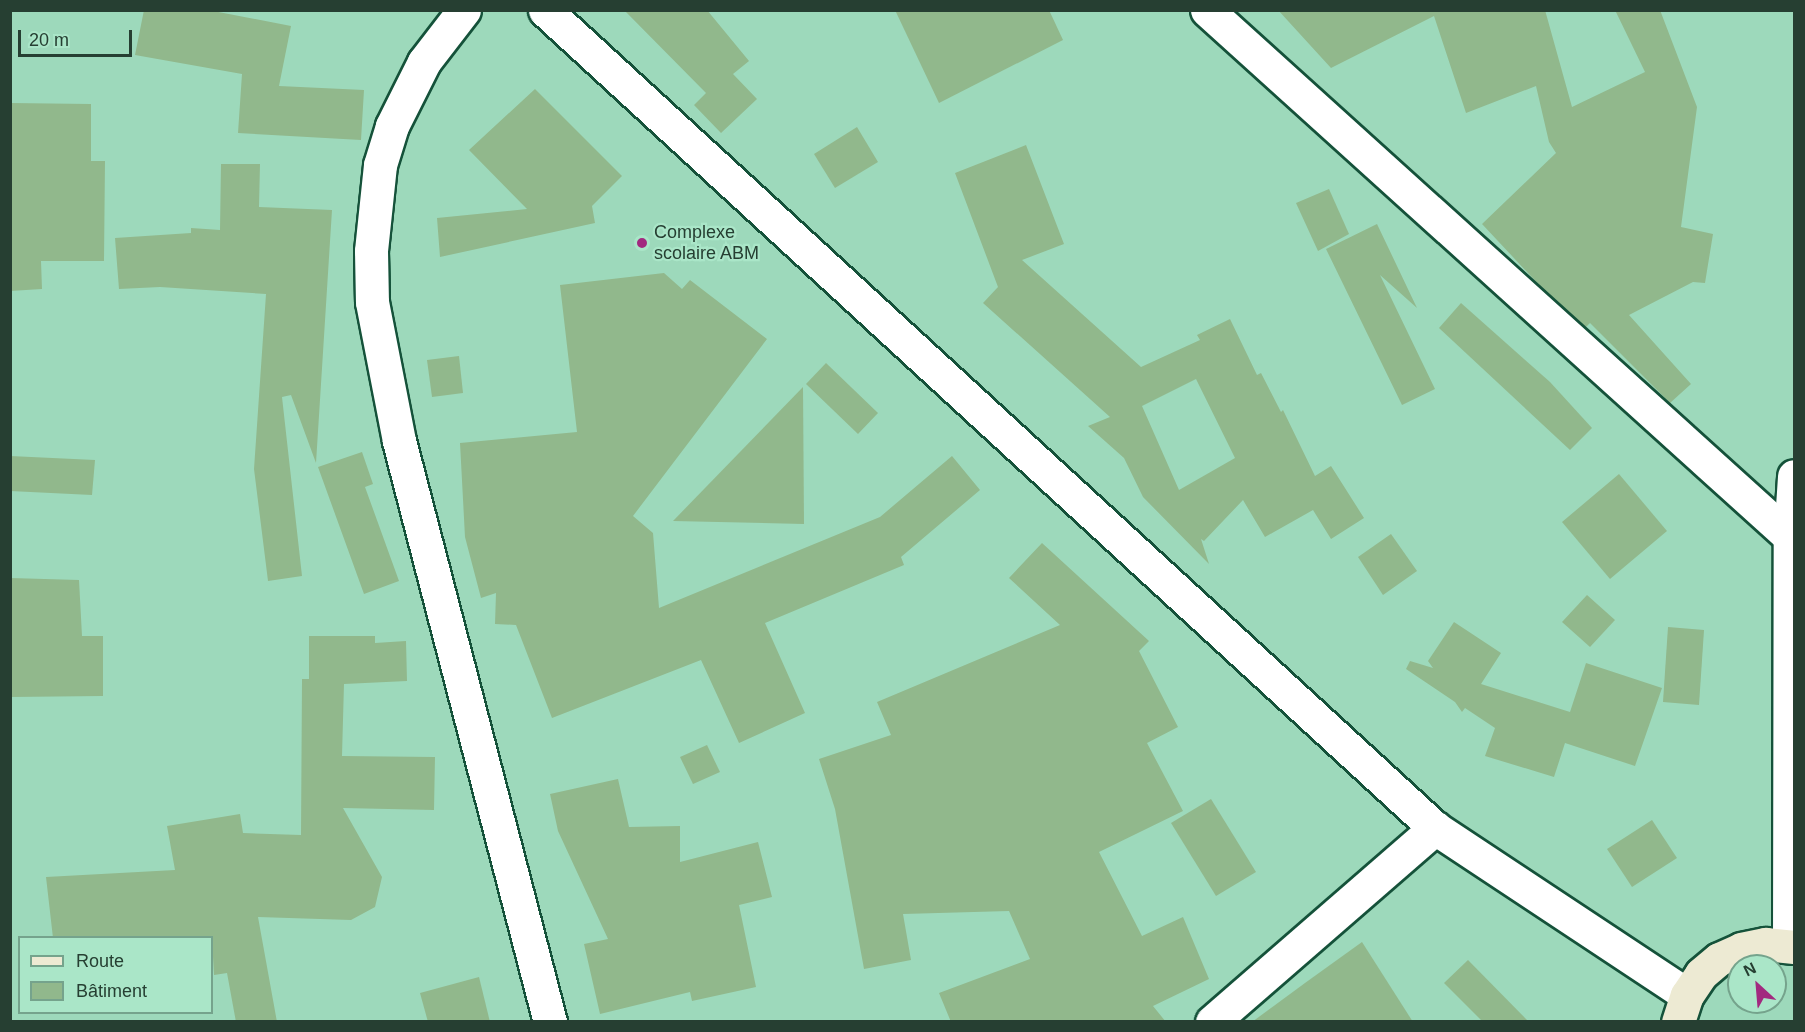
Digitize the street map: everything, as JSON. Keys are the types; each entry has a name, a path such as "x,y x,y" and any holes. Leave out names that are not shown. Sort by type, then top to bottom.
{"main road":[{"path":"1682,1008 1701,974 1741,948 1765,944 1792,946"}],"street":[{"path":"464,10 424,62 392,126 380,165 371,251 372,302 399,441 550,1022"},
{"path":"545,10 1435,828 1682,1008"},
{"path":"1207,10 1792,535"},
{"path":"1792,946 1794,476"},
{"path":"1212,1022 1435,828"}],"building":[{"path":"144,10 208,10 291,26 279,86 364,90 361,140 238,133 242,74 135,55"},
{"path":"624,10 707,10 749,61 733,74 757,99 721,133 694,105 706,93"},
{"path":"895,10 1049,10 1063,40 939,103"},
{"path":"1278,10 1545,10 1572,107 1645,72 1615,10 1660,10 1697,107 1681,227 1713,234 1705,283 1693,282 1629,315 1691,384 1670,403 1590,323 1586,327 1543,289 1482,224 1556,153 1549,142 1536,86 1466,113 1434,16 1331,68"},
{"path":"535,89 622,176 592,206 595,223 440,257 437,218 527,209 469,150"},
{"path":"10,103 91,104 91,161 105,161 104,261 41,261 42,289 10,291"},
{"path":"857,127 878,162 835,188 814,154"},
{"path":"1026,145 1064,244 1022,260 1141,367 1200,340 1197,335 1230,319 1257,375 1261,373 1281,412 1283,410 1315,476 1331,466 1364,518 1331,539 1313,510 1265,537 1243,500 1204,541 1201,539 1209,564 1143,497 1124,458 1088,426 1110,417 983,303 998,287 955,173","holes":["1196,379 1235,458 1179,490 1142,406"]},
{"path":"221,164 260,164 259,207 332,210 316,463 291,395 282,397 302,576 268,581 254,469 266,294 160,287 119,289 115,238 191,233 191,228 220,230"},
{"path":"1329,189 1349,234 1318,251 1296,203"},
{"path":"1377,224 1417,308 1380,275 1435,389 1402,405 1326,249"},
{"path":"664,273 682,289 690,280 767,339 633,516 653,533 659,608 880,517 952,456 980,490 901,557 904,565 765,623 805,713 739,743 701,660 552,718 516,625 495,624 496,593 481,598 465,537 460,443 577,432 560,285"},
{"path":"1461,303 1550,382 1592,428 1570,450 1439,328"},
{"path":"459,356 463,393 432,397 427,360"},
{"path":"826,363 878,413 858,434 806,384"},
{"path":"803,387 804,524 673,521"},
{"path":"362,452 373,484 365,487 399,581 364,594 318,467"},
{"path":"10,456 95,460 92,495 10,491"},
{"path":"1619,474 1667,531 1610,579 1562,522"},
{"path":"1391,534 1417,571 1383,595 1358,557"},
{"path":"1042,543 1149,641 1139,651 1178,727 1147,743 1183,811 1099,852 1142,936 1183,917 1209,979 1153,1006 1166,1022 951,1022 939,993 1030,959 1009,911 903,914 911,960 864,969 835,809 819,759 891,735 877,702 1060,625 1009,578"},
{"path":"10,578 79,580 82,636 103,636 103,696 10,697"},
{"path":"1587,595 1615,620 1590,647 1562,622"},
{"path":"1454,622 1501,653 1481,684 1570,712 1586,663 1662,688 1635,766 1565,743 1554,777 1485,756 1495,728 1465,708 1462,712 1455,702 1406,669 1410,661 1433,668 1428,661"},
{"path":"1668,627 1704,630 1699,705 1663,702"},
{"path":"309,636 375,636 375,643 406,641 407,681 344,684 342,756 435,757 434,810 343,808 382,877 375,907 351,920 258,917 277,1022 236,1022 227,973 214,975 213,936 53,936 46,877 175,870 167,826 240,814 243,833 301,835 302,679 309,679"},
{"path":"707,745 720,772 693,784 680,757"},
{"path":"618,779 629,827 680,826 680,862 758,842 772,897 739,905 756,987 692,1001 690,992 600,1014 584,944 608,939 558,831 550,794"},
{"path":"1211,799 1256,872 1216,896 1171,823"},
{"path":"1652,820 1677,858 1632,887 1607,849"},
{"path":"1362,942 1413,1022 1252,1022 1305,983"},
{"path":"1468,960 1529,1022 1483,1022 1444,983"},
{"path":"479,977 490,1022 428,1022 420,993"}],"place":[{"name":"Complexe scolaire ABM","path":"642,243"}]}
